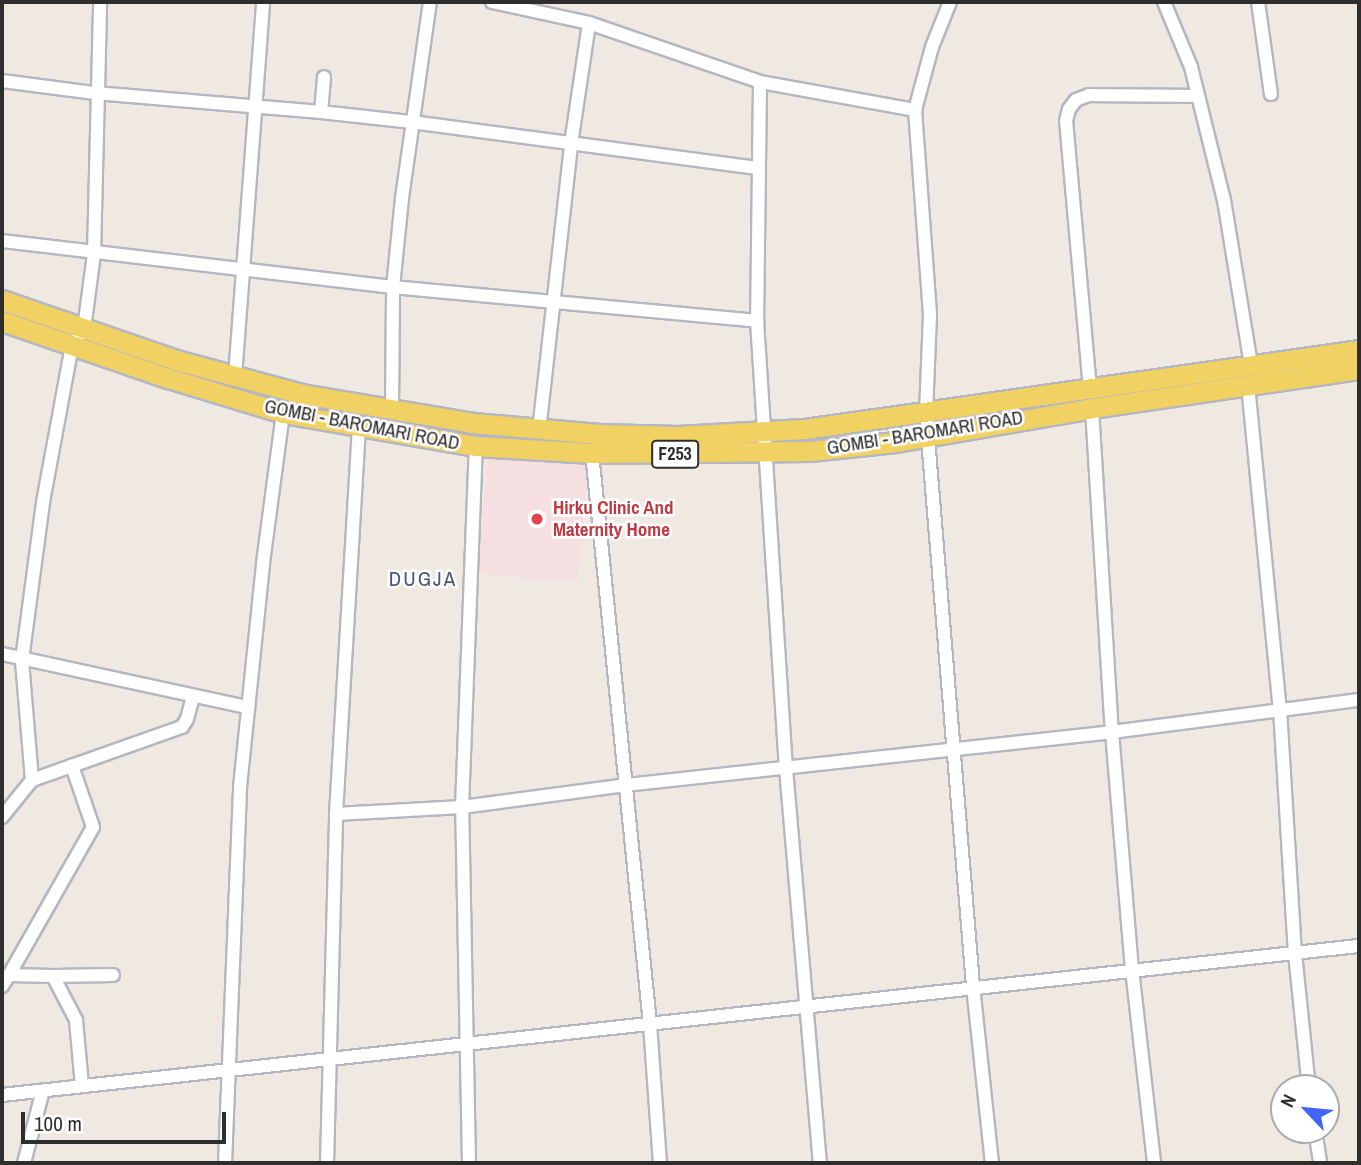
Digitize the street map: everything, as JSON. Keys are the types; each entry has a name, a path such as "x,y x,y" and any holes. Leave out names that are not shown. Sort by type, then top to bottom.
{"main road":[{"name":"GOMBI - BAROMARI ROAD","path":"2,300 235,377 392,410 539,430 766,441 810,451 928,437 1091,398 1251,365 1359,350"},
{"name":"GOMBI - BAROMARI ROAD","path":"2,321 283,413 476,446 592,453 685,454 926,414 1248,385 1359,369"}],"street":[{"path":"32,779 22,660 43,502 72,346 84,329 94,254 95,93 100,2"},
{"path":"235,377 263,2"},
{"path":"392,410 393,287 412,121 430,2"},
{"path":"492,2 589,23 760,82 915,110"},
{"path":"950,2 932,47 915,110 930,314 926,414 973,986 992,1163"},
{"path":"1164,2 1191,67 1224,200 1251,365"},
{"path":"1258,2 1271,94"},
{"path":"539,430 571,144 589,23"},
{"path":"321,113 324,77"},
{"path":"2,81 95,93 412,121 757,167"},
{"path":"760,82 757,321 786,768 820,1163"},
{"path":"1154,1163 1132,969 1112,732 1091,398 1066,121 1069,109 1076,100 1089,95 1197,96"},
{"path":"2,241 94,254 393,287 757,321"},
{"path":"1248,385 1280,709 1295,953 1308,1074"},
{"path":"225,1163 240,787 263,563 283,413"},
{"path":"327,1163 336,814 359,428"},
{"path":"469,1163 462,807 476,446"},
{"path":"592,453 650,1024 660,1163"},
{"path":"2,654 248,707"},
{"path":"2,817 32,779 182,727 193,696"},
{"path":"336,814 462,807 626,785 1112,732 1359,700"},
{"path":"5,981 93,827 72,766"},
{"path":"2,1095 808,1007 973,986 1359,946"},
{"path":"5,981 53,976 113,975"},
{"path":"53,976 76,1020 82,1086"},
{"path":"24,1163 43,1090"},
{"path":"1317,1144 1320,1163"}],"shaded area":[{"name":"Hirku Clinic And Maternity Home","path":"488,456 588,465 577,582 478,574"}],"place":[{"name":"Hirku Clinic And Maternity Home","path":"537,519"}],"district":[{"name":"DUGJA","path":"423,579"}]}
